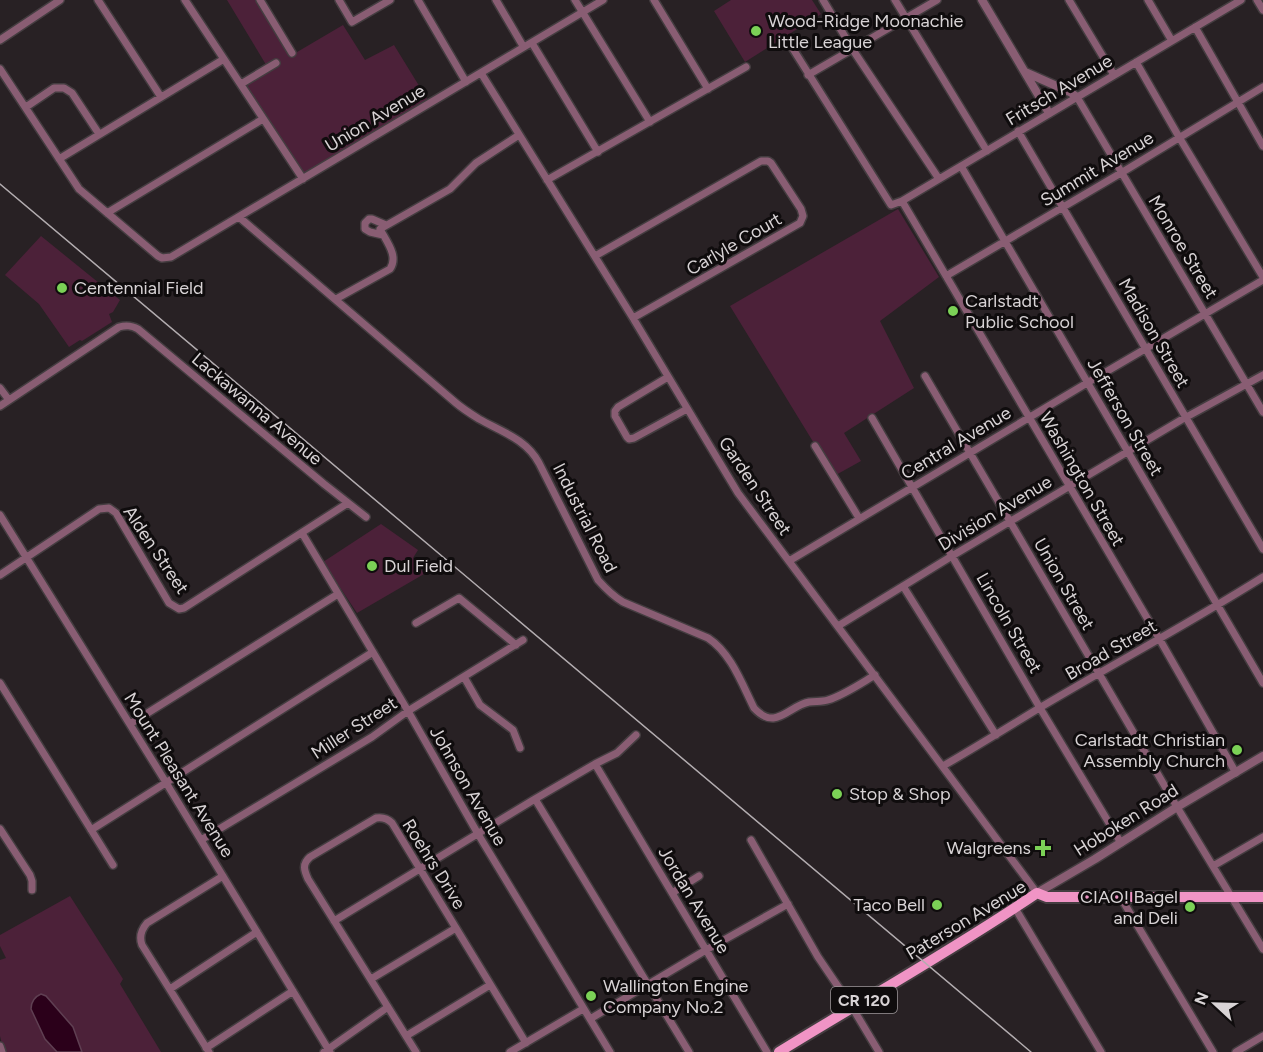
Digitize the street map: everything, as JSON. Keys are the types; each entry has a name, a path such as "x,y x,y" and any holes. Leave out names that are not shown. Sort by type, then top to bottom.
{"main road":[{"name":"Paterson Avenue","path":"780,1052 949,950 1037,893 1047,897 1263,897"}],"street":[{"path":"0,40 60,0"},
{"path":"98,0 161,97"},
{"path":"185,0 303,179"},
{"path":"260,0 292,53"},
{"path":"339,0 352,22 390,0"},
{"path":"418,0 466,82"},
{"path":"496,0 523,46"},
{"path":"574,0 650,122"},
{"name":"Union Avenue","path":"107,213 158,256 171,257 603,0"},
{"path":"654,0 708,89"},
{"path":"823,0 853,50 939,179"},
{"path":"895,0 987,151"},
{"path":"788,41 808,75 937,0"},
{"path":"982,0 1049,113"},
{"path":"1070,0 1114,75"},
{"path":"1148,0 1172,41"},
{"name":"Fritsch Avenue","path":"808,75 891,205 902,201 1172,41 1229,3 1241,0"},
{"path":"1257,0 1263,10"},
{"path":"1195,27 1263,146"},
{"path":"532,43 598,152"},
{"path":"59,159 224,59"},
{"path":"1136,62 1263,278"},
{"path":"241,84 276,63"},
{"path":"547,180 746,67"},
{"path":"0,69 79,189 107,213 264,118"},
{"path":"1025,71 1077,97"},
{"name":"Garden Street","path":"481,73 738,493 1037,893"},
{"name":"Summit Avenue","path":"946,276 1263,87"},
{"path":"26,107 54,88 64,88 72,93 99,134"},
{"name":"Monroe Street","path":"1077,97 1263,412"},
{"name":"Madison Street","path":"1018,131 1263,549"},
{"path":"336,299 390,269 393,265 393,255 380,229 450,189 476,163 519,135"},
{"name":"Carlyle Court","path":"595,256 760,161 771,163 801,209 803,216 800,223 633,318"},
{"name":"Jefferson Street","path":"961,166 1263,683"},
{"name":"Washington Street","path":"902,201 1236,772"},
{"name":"Industrial Road","path":"239,217 456,403 516,438 531,450 604,588 624,602 716,643 726,655 758,712 769,717 780,717 809,702 831,700 875,675"},
{"path":"383,235 365,229 365,223 372,219 386,225"},
{"name":"Central Avenue","path":"789,561 1263,278"},
{"name":"Lackawanna Avenue","path":"9,400 118,327 128,325 138,329 366,517"},
{"name":"Division Avenue","path":"837,626 1186,417 1263,375"},
{"name":"Union Street","path":"925,376 1177,807 1263,949"},
{"path":"668,377 615,411 615,416 627,437 634,438 687,409"},
{"path":"0,388 9,400 0,406"},
{"name":"Lincoln Street","path":"872,418 1121,843"},
{"path":"815,446 859,518"},
{"name":"Alden Street","path":"0,575 99,509 109,508 116,513 169,603 180,609 348,503"},
{"name":"Mount Pleasant Avenue","path":"0,514 328,1051"},
{"name":"Johnson Avenue","path":"302,533 478,834 610,1052"},
{"name":"Broad Street","path":"943,766 1160,640 1263,577"},
{"path":"903,586 996,735"},
{"path":"130,724 338,594"},
{"path":"416,623 459,598 516,645"},
{"name":"Miller Street","path":"201,840 372,737 408,711 523,640"},
{"path":"91,830 373,652"},
{"path":"464,677 480,705 513,730 520,748"},
{"path":"0,683 113,865"},
{"path":"334,921 535,799 617,753 636,735"},
{"name":"Hoboken Road","path":"1037,893 1263,756"},
{"name":"Jordan Avenue","path":"595,764 767,1052"},
{"path":"535,799 689,1052"},
{"name":"Roehrs Drive","path":"416,1052 305,872 304,864 310,857 376,818 384,818 392,823 526,1043"},
{"path":"0,829 30,875 32,890"},
{"path":"1213,866 1263,837"},
{"path":"751,840 818,957 879,1052"},
{"path":"223,876 147,923 142,931 142,945 208,1050 293,991"},
{"path":"672,893 699,876"},
{"path":"1121,898 1213,1052"},
{"path":"590,1020 788,904"},
{"path":"1015,908 1101,1052"},
{"path":"371,979 456,928"},
{"path":"170,989 257,932"},
{"path":"406,1036 490,985"},
{"path":"328,1051 388,1007"},
{"path":"510,1052 583,1009"},
{"path":"1236,1052 1263,1036"},
{"path":"0,1046 2,1052"}],"shaded area":[{"path":"227,0 260,0 292,55 343,25 365,60 394,45 429,102 300,178 240,83 268,68"},
{"path":"731,0 812,0 821,14 745,62 714,11"},
{"path":"898,209 939,277 880,321 914,388 844,433 861,461 834,476 730,306"},
{"name":"Centennial Field","path":"41,236 120,300 113,312 109,314 112,322 69,347 39,304 5,275"},
{"name":"Dul Field","path":"381,524 418,550 413,558 424,574 357,613 323,562"},
{"path":"70,896 123,979 120,984 161,1052 4,1052 0,1036 0,960 6,958 0,946 0,935"},
{"path":"41,994 46,996 73,1027 82,1052 57,1052 45,1039 31,1009 33,1000"}],"railway":[{"path":"0,184 1031,1052"}],"place":[{"name":"Wood-Ridge Moonachie Little League","path":"756,31"},
{"name":"Centennial Field","path":"62,288"},
{"name":"Carlstadt Public School","path":"953,311"},
{"name":"Dul Field","path":"372,566"},
{"name":"Carlstadt Christian Assembly Church","path":"1237,750"},
{"name":"Stop & Shop","path":"837,794"},
{"name":"Walgreens","path":"1043,848"},
{"name":"Taco Bell","path":"937,905"},
{"name":"CIAO! Bagel and Deli","path":"1190,907"},
{"name":"Wallington Engine Company No.2","path":"591,996"}]}
